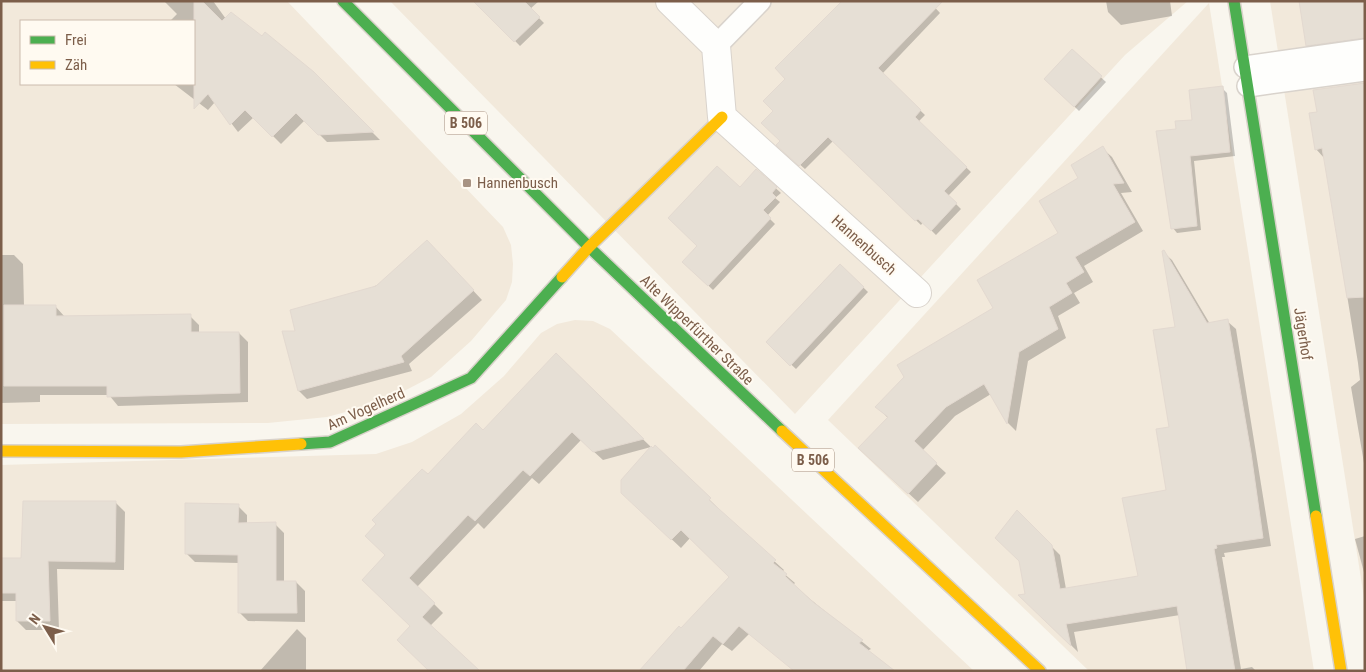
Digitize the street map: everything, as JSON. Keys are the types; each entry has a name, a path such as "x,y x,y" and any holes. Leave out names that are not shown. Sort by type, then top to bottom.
{"street":[{"name":"Alte Wipperfürther Straße","path":"343,1 589,247 801,449 1040,671"},
{"path":"589,247 722,116 716,46 670,1"},
{"name":"Jägerhof","path":"1234,1 1341,671"},
{"name":"Hannenbusch","path":"722,116 917,293"},
{"name":"Am Vogelherd","path":"1,451 181,452 330,442 471,378 589,247"}],"lane":[{"path":"716,46 760,1"},
{"path":"1246,76 1365,50"},
{"path":"1246,76 1365,70"}],"shaded area":[{"path":"1,1 287,1 503,227 511,245 513,264 512,282 506,300 471,341 431,377 383,402 327,417 268,423 1,424"},
{"path":"390,1 1188,1 1125,55 795,414"},
{"path":"1270,1 1365,1 1365,604"},
{"path":"1209,3 1314,671 1089,671 828,420"},
{"path":"575,320 593,321 610,329 974,671 1,671 1,465 376,454 412,442 461,414 504,376 541,333 557,324"}],"building":[{"path":"194,1 202,1 222,21 231,12 262,36 265,32 314,72 374,132 318,135 296,113 272,137 245,110 230,125 208,94 194,109"},
{"path":"473,1 524,1 540,17 514,42"},
{"path":"842,1 943,1 878,68 921,110 915,117 967,167 944,191 957,203 931,231 918,219 915,221 828,137 799,166 776,145 780,141 761,123 773,111 763,101 785,79 775,68"},
{"path":"1299,1 1365,1 1365,38 1306,46"},
{"path":"1072,49 1102,76 1074,107 1044,79"},
{"path":"1365,83 1365,297 1347,298 1322,148 1315,150 1309,113 1317,112 1313,90"},
{"path":"1223,86 1230,152 1190,156 1197,226 1171,229 1156,131 1176,129 1175,121 1192,120 1189,90"},
{"path":"1103,146 1124,183 1113,184 1135,222 1075,257 1084,272 1066,283 1072,293 1049,307 1058,329 1019,352 1007,424 984,384 946,407 914,441 937,463 908,494 858,448 888,417 875,407 904,377 897,365 993,308 977,280 1058,233 1039,201 1078,178 1071,165"},
{"path":"717,166 740,187 756,169 777,187 772,193 776,197 763,210 771,218 708,286 682,262 697,246 668,218"},
{"path":"427,240 474,290 401,356 404,362 298,391 282,331 295,331 290,310 376,286"},
{"path":"1164,250 1207,323 1228,319 1251,453 1263,538 1216,545 1217,548 1214,549 1235,671 1187,671 1177,606 1066,624 1071,646 1018,595 1025,594 1019,561 995,538 1017,510 1052,545 1060,589 1138,576 1122,498 1166,490 1156,429 1169,427 1153,330 1175,327 1162,251"},
{"path":"840,264 864,287 790,366 766,342"},
{"path":"4,305 56,305 56,316 191,314 191,332 239,332 240,393 107,397 107,386 4,386"},
{"path":"556,353 644,439 593,452 572,432 530,476 523,470 475,521 468,515 409,578 435,603 422,617 480,671 429,671 397,640 410,626 362,580 385,555 365,536 376,524 372,520 422,469 428,474 476,423 483,430"},
{"path":"655,445 711,498 709,500 776,560 773,563 787,574 785,576 813,602 863,640 859,643 895,671 794,671 739,626 723,644 713,636 683,671 639,671 679,626 681,628 729,577 681,530 671,540 621,493 621,480 651,446 653,448"},
{"path":"23,501 116,501 115,562 48,561 50,621 16,621 16,593 1,593 1,558 21,558"},
{"path":"185,503 239,504 238,523 276,522 276,581 296,581 297,613 238,613 238,555 185,554"}],"traffic: fast":[{"path":"343,1 589,247 782,431"},
{"path":"1234,1 1316,516"},
{"path":"301,444 330,442 471,378 562,277"}],"traffic: slow":[{"path":"562,277 589,247 722,117"},
{"path":"782,431 1040,671"},
{"path":"1,451 181,452 301,444"},
{"path":"1316,516 1341,671"}],"place":[{"name":"Hannenbusch","path":"467,183"}]}
